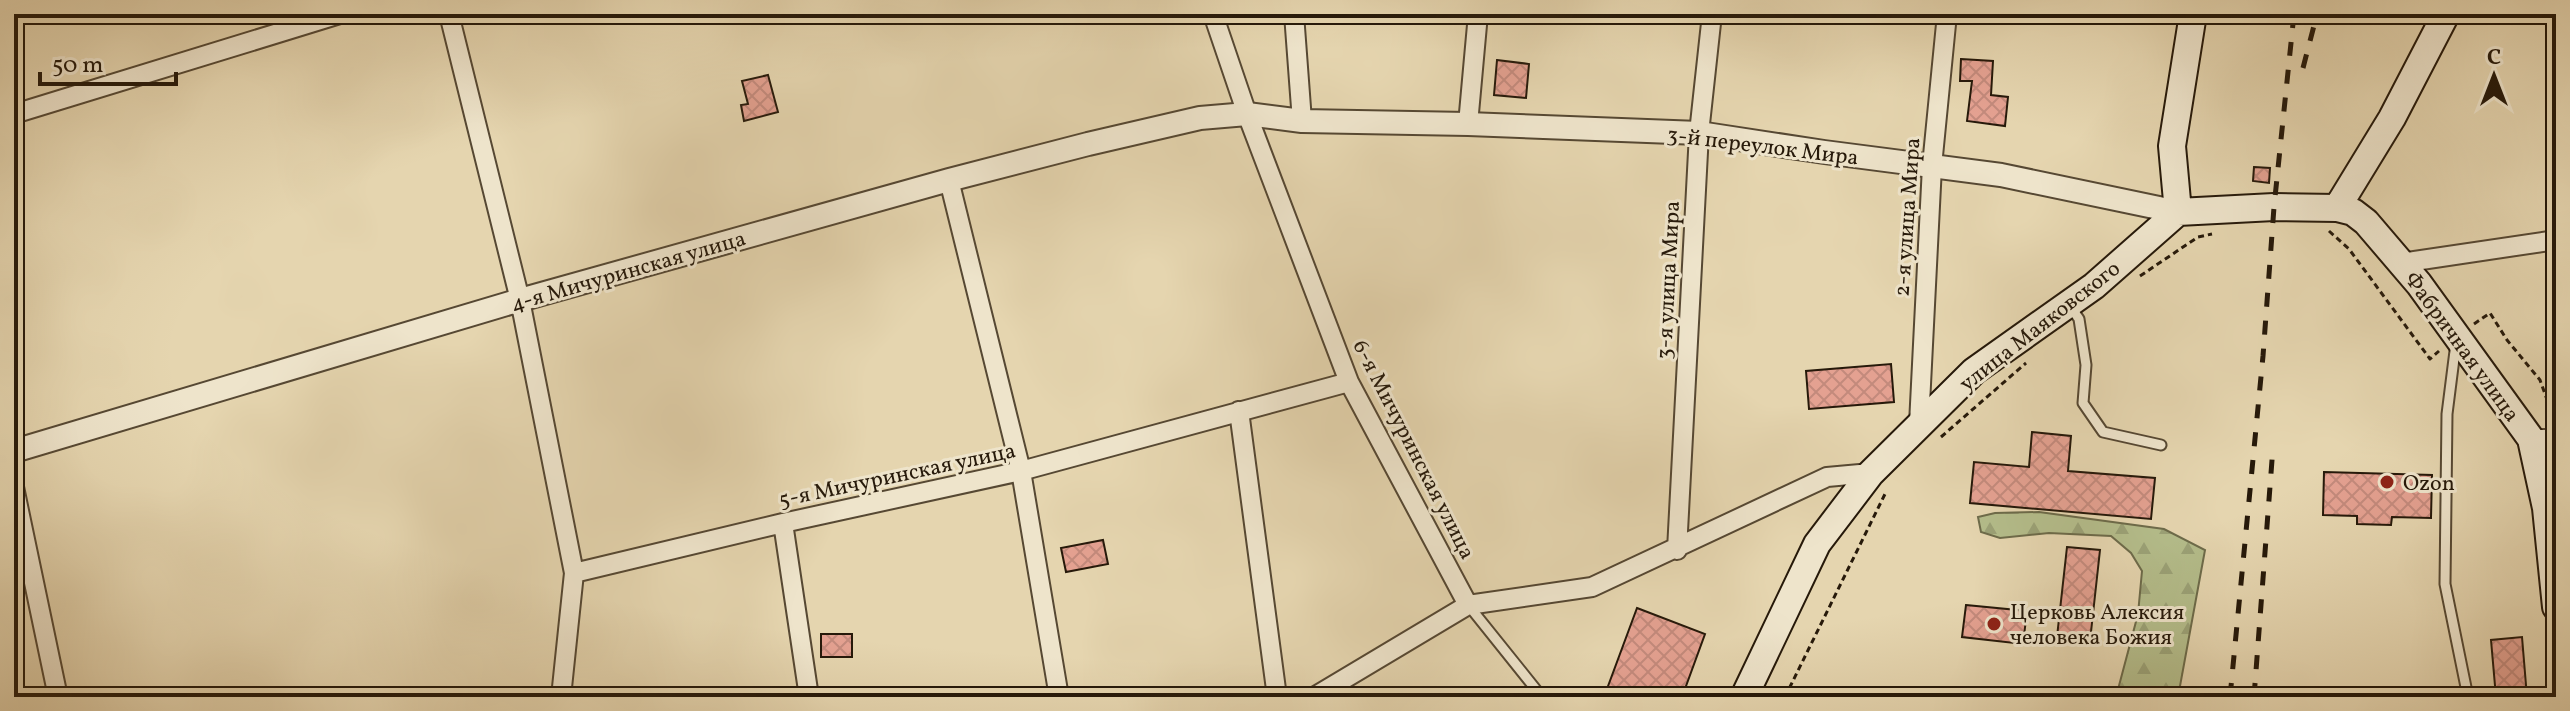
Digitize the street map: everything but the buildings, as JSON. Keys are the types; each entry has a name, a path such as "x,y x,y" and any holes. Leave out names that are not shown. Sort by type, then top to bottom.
{"main road":[{"path":"2193,14 2172,146 2178,212 2274,207 2330,217 2392,118 2446,14"},
{"name":"улица Маяковского","path":"1744,697 1817,544 1928,432 1974,371 2094,286 2178,212"},
{"name":"Фабричная улица","path":"2330,217 2353,212 2366,222 2543,439 2556,607"}],"street":[{"path":"14,114 340,14"},
{"path":"449,14 520,300 574,573 561,697"},
{"name":"6-я Мичуринская улица","path":"1213,14 1247,114 1349,382 1468,605"},
{"path":"1294,14 1302,121"},
{"path":"1468,124 1478,14"},
{"name":"3-я улица Мира","path":"1677,550 1699,133 1712,14"},
{"name":"2-я улица Мира","path":"1928,432 1932,166 1947,14"},
{"name":"4-я Мичуринская улица","path":"14,451 520,300 949,180 1200,118 1247,114"},
{"name":"3-й переулок Мира","path":"1247,114 1302,121 1699,133 2001,175 2178,212"},
{"path":"949,180 1021,471 1059,697"},
{"path":"2401,263 2556,240"},
{"name":"5-я Мичуринская улица","path":"574,573 1021,471 1349,382"},
{"path":"1239,411 1277,697"},
{"path":"1314,697 1468,605 1592,587 1677,550 1827,477 1882,477"},
{"path":"14,487 58,697"},
{"path":"783,523 809,697"}],"lane":[{"path":"2068,304 2079,319 2086,365 2083,403 2103,432 2161,445"},
{"path":"2457,336 2447,414 2445,584 2468,697"},
{"name":"6-я Мичуринская улица","path":"1468,605 1542,697"}],"path":[{"path":"2330,217 2349,249 2430,359 2490,313 2507,340 2540,380 2556,424"},
{"path":"2139,278 2198,237 2213,234"},
{"path":"1928,432 2031,359"},
{"path":"1785,697 1882,477"}],"green space":[{"path":"2039,512 2164,529 2205,550 2178,697 2116,697 2138,614 2142,571 2131,553 2111,536 2049,533 2000,538 1981,532 1978,517 1995,513"}],"railway":[{"path":"2230,697 2294,14"},
{"path":"2303,68 2317,14"},
{"path":"2254,697 2273,447"}],"place":[{"name":"Ozon","path":"2387,482"},
{"name":"Церковь Алексия человека Божия","path":"1994,624"}]}
